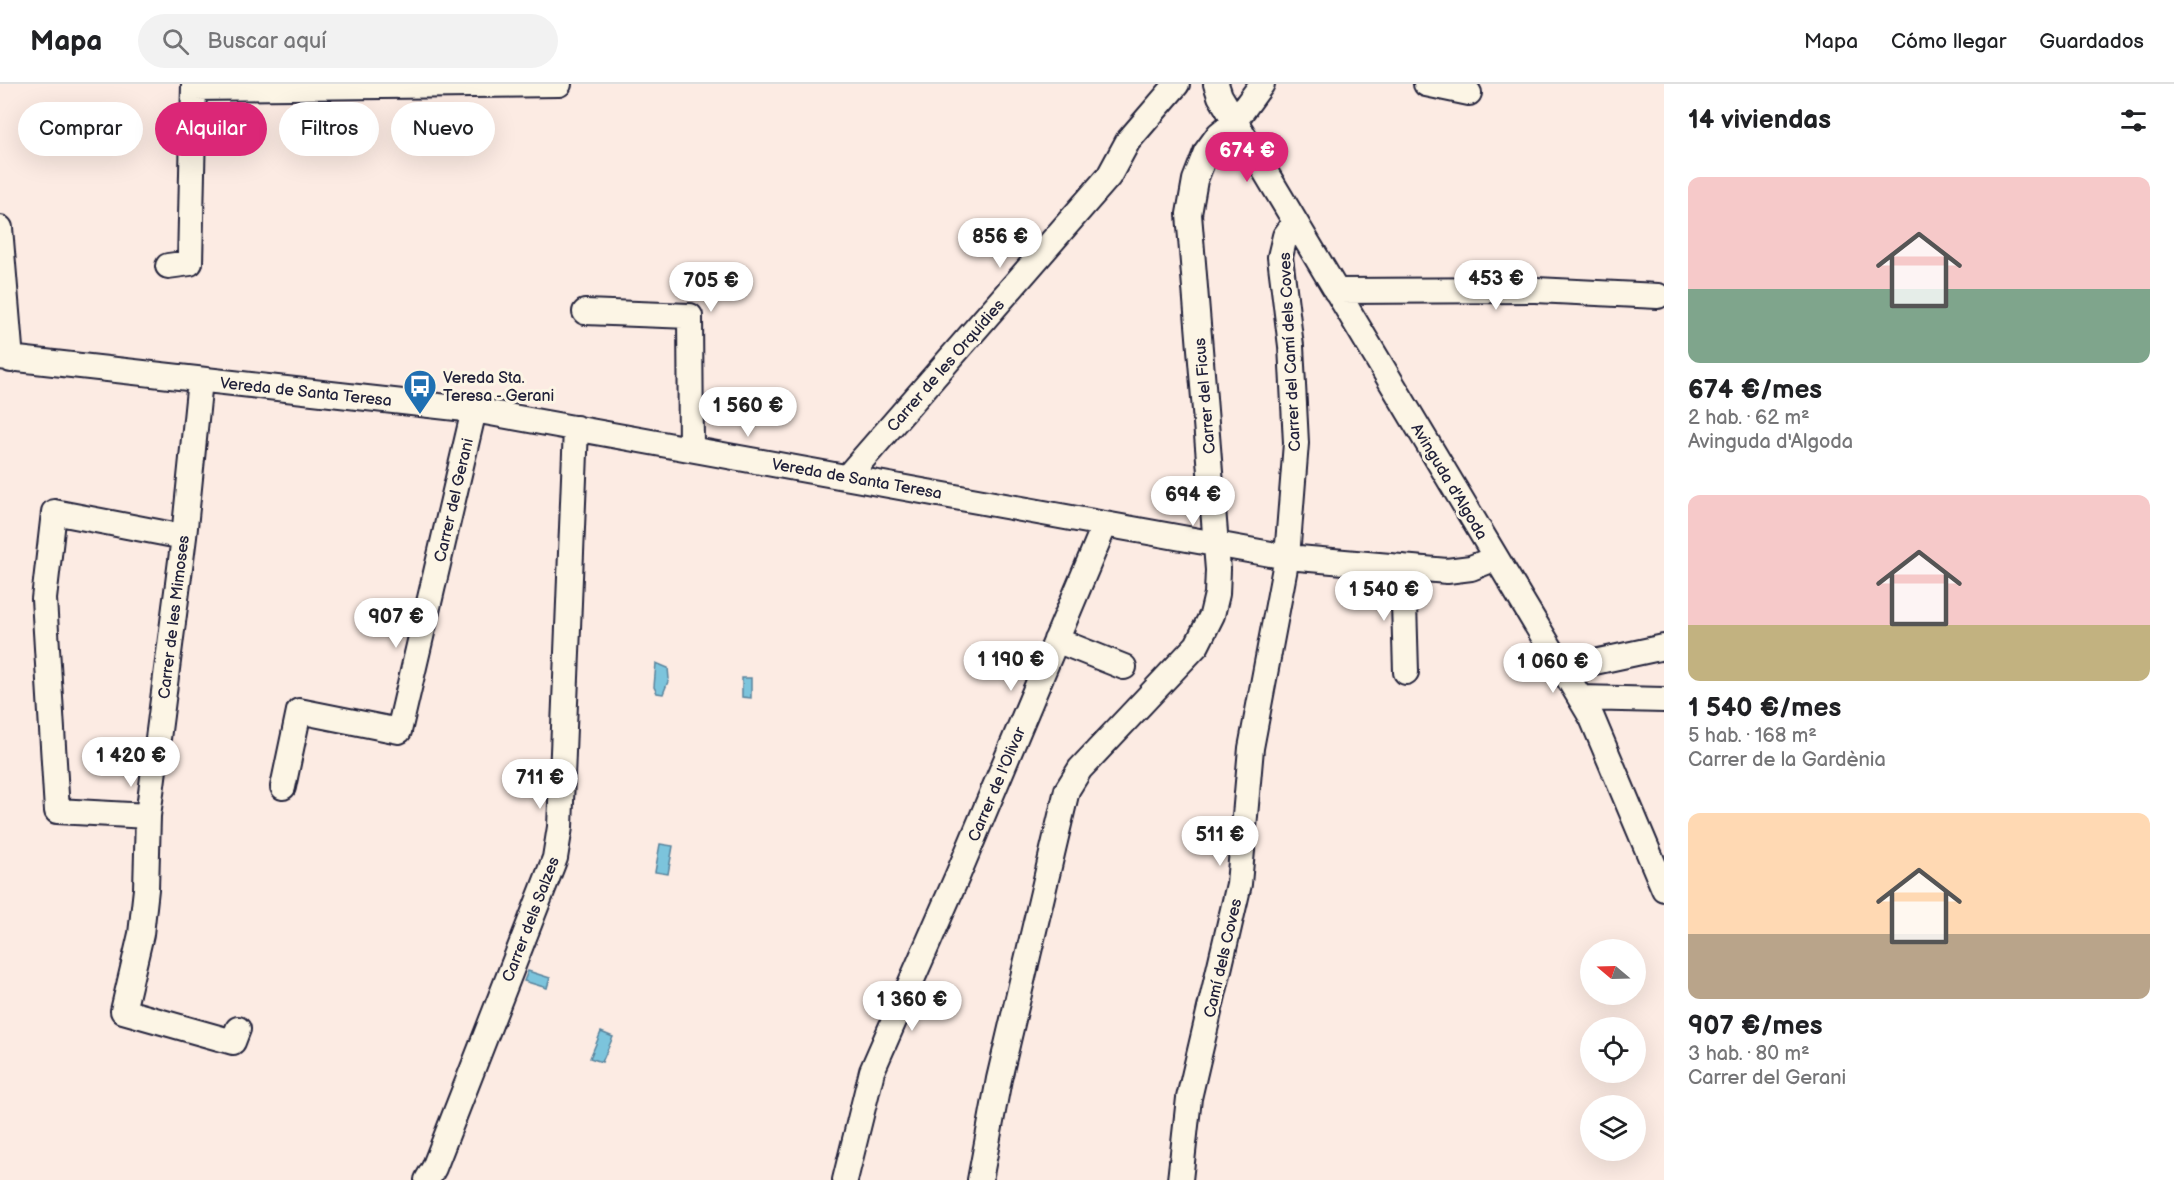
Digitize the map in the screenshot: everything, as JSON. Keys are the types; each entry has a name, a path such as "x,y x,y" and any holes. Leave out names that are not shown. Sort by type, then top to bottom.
{"street":[{"path":"168,266 190,263 194,86 559,84"},
{"name":"Carrer de les Orquídies","path":"847,477 1109,176 1128,141 1177,84"},
{"path":"1197,84 1218,90"},
{"name":"Carrer del Ficus","path":"980,1180 999,1079 1067,790 1080,769 1197,645 1212,615 1217,594 1216,544 1189,214 1195,180 1206,152 1219,134 1235,122 1262,84"},
{"path":"1426,84 1469,93"},
{"name":"Avinguda d'Algoda","path":"1218,90 1580,698 1613,765 1664,889"},
{"name":"Carrer del Camí dels Coves","path":"1287,557 1296,443 1291,346 1280,257 1285,236 1295,222"},
{"path":"0,228 5,358"},
{"path":"1336,291 1536,290 1658,296"},
{"path":"585,312 690,316 691,449"},
{"name":"Vereda de Santa Teresa","path":"5,358 474,410 1287,557 1403,569 1455,570 1471,568 1496,558"},
{"name":"Carrer de les Mimoses","path":"200,380 184,537 148,816 146,889 141,934 123,1011 233,1042 238,1029"},
{"name":"Carrer del Gerani","path":"283,787 299,711 399,731 474,410"},
{"name":"Carrer dels Salzes","path":"427,1180 434,1168 555,858 561,815 576,428"},
{"path":"148,816 57,811 44,599 54,512 184,537"},
{"name":"Carrer de l'Olivar","path":"845,1180 872,1071 957,877 1105,524"},
{"name":"Camí dels Coves","path":"1180,1180 1189,1098 1239,884 1251,748 1287,557"},
{"path":"1403,569 1406,672"},
{"path":"1056,640 1124,668"},
{"path":"1562,669 1664,647"},
{"path":"1580,698 1664,700"}],"water":[{"path":"656,663 668,668 669,679 663,694 657,693 654,687"},
{"path":"742,678 751,678 751,698 742,697"},
{"path":"660,844 673,846 668,874 655,872"},
{"path":"528,971 550,978 547,988 524,981"},
{"path":"601,1032 613,1037 602,1062 590,1058"}],"place":[{"name":"Vereda Sta. Teresa - Gerani","path":"420,415"}]}
